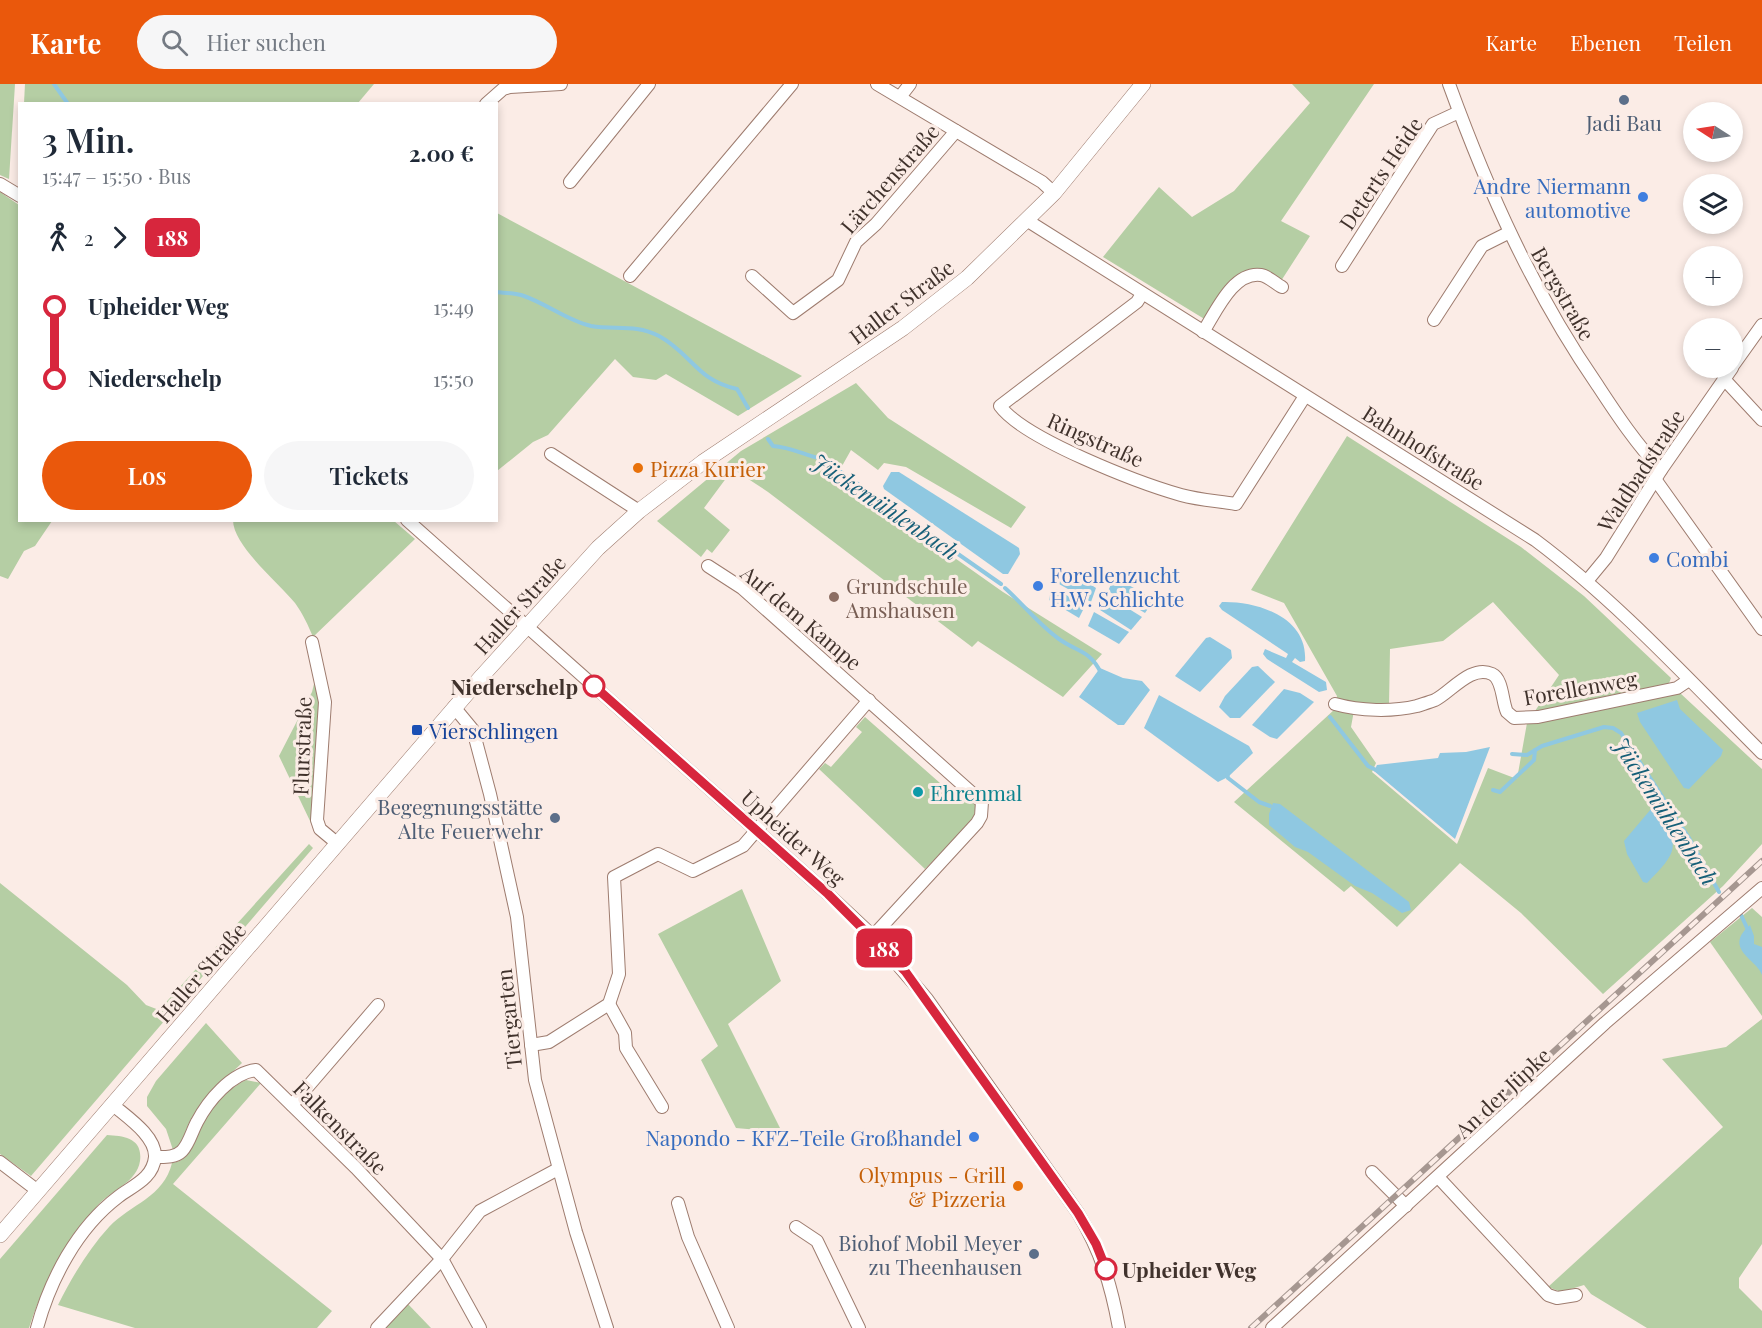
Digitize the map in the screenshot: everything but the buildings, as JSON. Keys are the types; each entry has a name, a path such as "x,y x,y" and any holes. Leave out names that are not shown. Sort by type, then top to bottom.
{"main road":[{"name":"Haller Straße","path":"0,1235 454,707 598,549 639,511 703,462 903,328 967,278 1028,221 1054,193 1143,84"}],"street":[{"path":"488,102 503,89 510,87 561,84"},
{"path":"570,182 649,84"},
{"path":"630,276 792,84"},
{"path":"877,84 1042,182 1054,193"},
{"path":"900,97 910,84"},
{"name":"Bergstraße","path":"1449,84 1508,233 1564,337 1762,629"},
{"name":"Deterts Heide","path":"1342,266 1433,124 1459,112"},
{"name":"Lärchenstraße","path":"752,276 793,314 838,280 856,242 876,224 956,131"},
{"path":"0,184 18,195"},
{"name":"Bahnhofstraße","path":"1028,221 1535,540 1587,581 1762,753"},
{"path":"1434,320 1482,246 1508,233"},
{"path":"1203,332 1234,286 1244,278 1262,275 1282,287"},
{"name":"Ringstraße","path":"1143,294 1137,302 1091,339 1000,406 1009,418 1027,430 1113,470 1182,495 1236,504 1305,396"},
{"name":"Waldbadstraße","path":"1743,352 1762,325"},
{"path":"1724,379 1762,420"},
{"name":"Waldbadstraße","path":"1587,581 1606,558 1658,475 1724,379"},
{"path":"551,454 639,511"},
{"name":"Upheider Weg","path":"409,522 873,936 927,999 1078,1213 1096,1244 1106,1269 1119,1328"},
{"name":"Auf dem Kampe","path":"708,566 742,588 978,795 983,809 977,823 873,936"},
{"name":"Flurstraße","path":"312,642 325,702 317,820 320,829 338,844"},
{"name":"Forellenweg","path":"1335,704 1352,709 1416,706 1437,700 1466,677 1486,673 1498,681 1507,712 1519,718 1538,717 1677,688 1689,680"},
{"name":"Auf dem Kampe","path":"609,1004 619,974 614,877 658,854 693,872 742,846 869,700"},
{"name":"Tiergarten","path":"454,707 473,730 517,917 535,1080 558,1169 607,1328"},
{"name":"An der Jüpke","path":"1272,1328 1605,1023 1762,888"},
{"path":"531,1045 549,1042 609,1004 625,1033 626,1048 662,1107"},
{"path":"292,1106 378,1005"},
{"name":"Falkenstraße","path":"155,1157 172,1157 181,1153 198,1120 228,1083 246,1071 256,1070 442,1259 480,1328"},
{"path":"37,1328 45,1297 70,1253 97,1216 147,1176 155,1157 153,1145 113,1105"},
{"path":"0,1162 38,1191"},
{"path":"376,1328 442,1259 480,1211 558,1169"},
{"path":"1372,1172 1406,1206"},
{"path":"1438,1177 1548,1295 1557,1298 1576,1295"},
{"path":"678,1203 688,1237 728,1328"},
{"path":"796,1227 817,1241 859,1328"}],"green space":[{"path":"0,84 15,84 9,179 0,175"},
{"path":"25,84 374,84 359,102 24,102"},
{"path":"1292,84 1374,84 1281,221 1310,236 1281,281 1265,274 1243,273 1227,286 1206,320 1103,257 1159,187 1192,217 1234,191 1310,103"},
{"path":"0,192 18,204 18,522 51,522 35,546 24,551 8,579 0,576"},
{"path":"498,214 802,376 738,416 666,374 656,380 633,377 615,359 548,435 533,442 498,470"},
{"path":"856,383 888,418 1026,507 1011,528 906,467 884,463 878,470 851,450 837,475 1003,592 1102,654 1063,697 978,641 972,647 768,492 733,469 704,508 730,530 712,553 707,549 701,557 657,521 741,451"},
{"path":"1347,436 1521,547 1584,596 1671,678 1668,686 1614,697 1623,706 1680,693 1762,769 1762,844 1723,886 1603,994 1521,913 1460,863 1397,927 1351,886 1344,892 1234,802 1335,709 1337,696 1284,603 1251,590","holes":["1493,602 1559,675 1527,723 1517,779 1488,768 1457,844 1372,772 1376,763 1351,727 1355,705 1389,705 1390,649 1443,641"]},
{"path":"233,522 395,522 415,539 313,637 295,603 248,552 235,530"},
{"path":"316,676 321,701 311,823 279,756 312,692"},
{"path":"865,717 957,798 964,790 976,805 973,820 925,869 819,769 825,763 831,767 862,732 856,727"},
{"path":"309,844 313,848 31,1176 0,1154 0,883 127,985 146,1005 159,1010"},
{"path":"742,889 781,981 728,1024 780,1128 771,1131 736,1128 701,1060 718,1046 658,934"},
{"path":"1752,908 1762,917 1762,1016 1710,942"},
{"path":"1762,1019 1762,1244 1739,1278 1739,1288 1762,1311 1762,1328 1647,1328 1591,1294 1584,1285 1561,1292 1548,1287 1723,1127 1662,1059 1726,1047"},
{"path":"206,1023 242,1063 200,1106 189,1123 182,1141 173,1150 166,1129 147,1106 147,1097 156,1081"},
{"path":"246,1080 261,1083 173,1184 332,1311 317,1328 135,1328 58,1305 81,1264 101,1236 118,1219 162,1184 172,1163 182,1159 189,1152 212,1109 231,1089"},
{"path":"107,1135 120,1136 135,1143 140,1153 138,1168 129,1180 99,1204 76,1233 49,1277 29,1328 0,1328 0,1259"},
{"path":"406,1302 431,1328 382,1328"}],"water":[{"path":"891,472 899,472 1019,548 1020,554 1008,574 1003,574 884,489 883,486"},
{"path":"1061,573 1079,577 1096,588 1091,602 1059,584"},
{"path":"1113,580 1122,581 1154,600 1145,613 1108,591"},
{"path":"1056,589 1085,606 1079,618 1049,600 1051,590"},
{"path":"1105,594 1142,617 1131,630 1097,608"},
{"path":"1222,602 1236,602 1264,609 1289,623 1298,633 1304,646 1305,661 1300,662 1295,658 1292,662 1326,682 1327,690 1319,692 1267,659 1263,654 1265,649 1286,658 1288,654 1222,610 1219,606"},
{"path":"1094,612 1129,632 1119,644 1088,626"},
{"path":"1210,637 1231,650 1232,658 1200,692 1175,676 1206,638"},
{"path":"1258,666 1275,682 1240,718 1230,718 1219,707 1225,696 1252,667"},
{"path":"1100,668 1123,678 1142,681 1150,690 1124,725 1118,725 1079,697"},
{"path":"1284,689 1300,693 1314,702 1277,739 1252,725"},
{"path":"1159,695 1249,746 1253,753 1228,777 1218,782 1144,728"},
{"path":"1677,700 1680,709 1723,750 1721,756 1689,789 1684,788 1640,722 1637,713"},
{"path":"1490,747 1455,839 1374,771 1377,765 1438,758 1440,753 1466,752"},
{"path":"1273,803 1280,804 1409,902 1411,910 1402,913 1372,893 1355,886 1308,852 1295,847 1269,825 1269,814"},
{"path":"1651,809 1654,809 1663,821 1672,840 1673,848 1665,863 1647,883 1643,882 1627,854 1624,841"},
{"path":"1750,925 1754,944 1762,947 1762,975 1740,947 1742,933"}],"waterway":[{"name":"Jückemühlenbach","path":"54,84 67,102"},
{"name":"Jückemühlenbach","path":"498,292 524,296 591,326 642,330 659,336 703,373 723,385 737,389 748,408"},
{"name":"Jückemühlenbach","path":"768,439 773,446 822,459 1001,584"},
{"name":"Jückemühlenbach","path":"1005,588 1052,633 1088,656 1101,673"},
{"name":"Jückemühlenbach","path":"1330,717 1368,766 1378,771"},
{"name":"Jückemühlenbach","path":"1512,754 1527,755 1542,746 1604,727 1613,728 1621,733 1689,838 1719,892"},
{"path":"1493,790 1500,792 1534,760 1535,750"},
{"path":"1227,773 1228,778 1259,802 1270,806"},
{"name":"Jückemühlenbach","path":"1741,915 1748,930"}],"railway":[{"path":"1251,1328 1762,861"}],"bus line":[{"name":"188","path":"594,686 828,894 873,936 905,971 1078,1213 1096,1244 1106,1269"}],"place":[{"name":"Jadi Bau","path":"1624,100"},
{"name":"Andre Niermann automotive","path":"1643,197"},
{"name":"Pizza Kurier","path":"638,468"},
{"name":"Combi","path":"1654,558"},
{"name":"Forellenzucht H.W. Schlichte","path":"1038,586"},
{"name":"Grundschule Amshausen","path":"834,597"},
{"name":"Niederschelp","path":"594,686"},
{"name":"Vierschlingen","path":"417,730"},
{"name":"Ehrenmal","path":"918,792"},
{"name":"Begegnungsstätte Alte Feuerwehr","path":"555,818"},
{"name":"Napondo - KFZ-Teile Großhandel","path":"974,1137"},
{"name":"Olympus - Grill & Pizzeria","path":"1018,1186"},
{"name":"Biohof Mobil Meyer zu Theenhausen","path":"1034,1254"},
{"name":"Upheider Weg","path":"1106,1269"}]}
